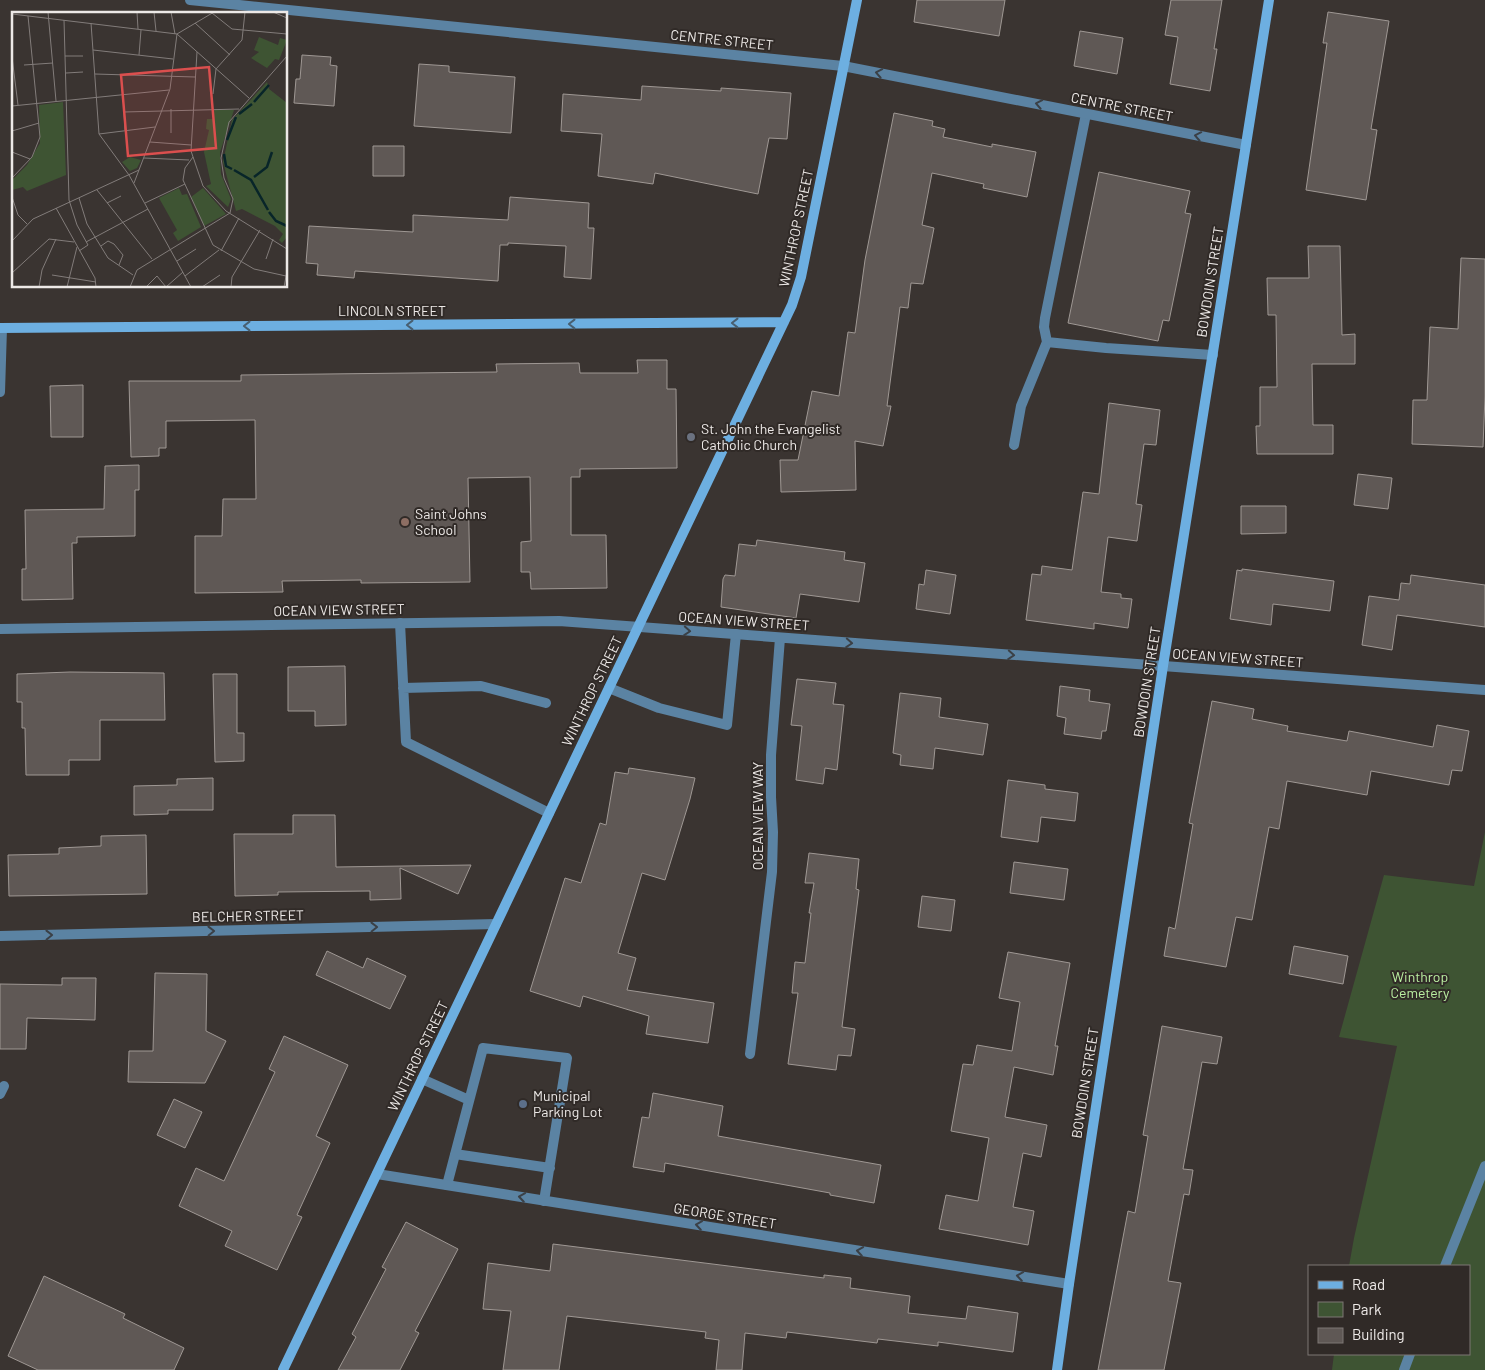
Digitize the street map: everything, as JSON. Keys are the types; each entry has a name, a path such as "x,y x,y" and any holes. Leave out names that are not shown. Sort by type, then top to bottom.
{"street":[{"name":"CENTRE STREET","path":"190,0 844,66 1246,145"},
{"name":"WINTHROP STREET","path":"283,1370 792,305 801,277 857,0"},
{"name":"BOWDOIN STREET","path":"1057,1370 1163,666 1269,0"},
{"path":"1014,445 1021,406 1047,342 1045,318 1086,114"},
{"name":"LINCOLN STREET","path":"1,328 784,322"},
{"path":"0,392 1,328"},
{"path":"1047,342 1213,355"},
{"name":"OCEAN VIEW STREET","path":"0,629 543,620 1485,690"},
{"path":"400,623 406,742 549,813"},
{"path":"608,688 659,708 727,725 736,634"},
{"name":"OCEAN VIEW WAY","path":"750,1054 772,872 773,832 770,776 780,638"},
{"path":"404,688 481,686 546,703"},
{"name":"BELCHER STREET","path":"0,936 496,924"},
{"path":"446,1185 483,1048 566,1058 544,1201"},
{"path":"422,1079 469,1100"},
{"path":"455,1154 550,1168"},
{"path":"1445,1265 1485,1166"},
{"name":"GEORGE STREET","path":"377,1174 1069,1284"},
{"path":"1404,1370 1410,1355"}],"green space":[{"name":"Winthrop Cemetery","path":"1485,832 1485,1370 1332,1370 1334,1355 1470,1355 1470,1265 1349,1265 1397,1046 1339,1037 1384,875 1474,886"}],"building":[{"path":"917,0 1005,0 999,36 914,22"},
{"path":"1171,0 1222,0 1214,49 1217,49 1210,91 1170,84 1178,37 1165,35"},
{"path":"1328,12 1389,21 1371,129 1377,130 1366,200 1306,190 1327,43 1323,43"},
{"path":"1080,31 1123,38 1117,74 1074,66"},
{"path":"302,55 331,57 330,65 337,66 334,106 294,103 296,79 300,79"},
{"path":"419,64 449,66 449,72 515,77 511,133 414,126"},
{"path":"642,86 721,91 721,88 791,93 787,139 769,138 758,194 655,173 653,184 598,176 602,134 561,131 563,94 641,100"},
{"path":"894,113 933,121 932,126 945,129 943,137 992,147 992,144 1036,152 1027,197 983,188 984,184 932,173 922,225 934,228 923,284 911,283 908,308 900,307 887,406 891,406 883,446 855,441 856,490 781,492 780,460 798,460 812,391 839,396 848,332 855,333 865,260"},
{"path":"373,146 404,146 404,176 373,176"},
{"path":"1099,172 1190,191 1185,213 1191,214 1169,321 1163,320 1158,341 1068,323"},
{"path":"510,197 589,203 588,228 594,228 591,279 564,277 566,246 508,243 508,245 500,245 498,281 355,271 354,278 317,275 318,264 306,263 309,226 413,232 413,215 508,220"},
{"path":"1308,246 1340,246 1342,335 1355,334 1355,364 1312,364 1313,425 1333,425 1333,454 1257,454 1256,426 1260,426 1260,387 1277,387 1276,315 1268,315 1267,278 1309,278"},
{"path":"1461,258 1485,259 1483,447 1412,444 1413,400 1427,400 1430,327 1458,329"},
{"path":"637,360 667,360 667,389 676,389 677,468 580,469 580,477 571,477 571,535 606,535 607,588 531,589 530,572 521,572 521,542 531,541 530,477 468,478 470,582 361,583 361,580 282,581 283,592 195,593 195,536 222,536 223,499 256,499 255,420 166,421 166,448 159,448 159,456 131,457 129,381 241,381 241,375 497,372 496,364 579,363 580,373 638,373"},
{"path":"83,385 83,437 51,437 50,386"},
{"path":"1109,403 1160,410 1156,445 1144,444 1136,504 1142,505 1137,541 1108,537 1101,592 1121,594 1121,598 1132,599 1128,628 1094,623 1094,629 1026,620 1032,574 1041,575 1042,566 1072,570 1083,492 1099,494"},
{"path":"139,465 139,490 135,490 135,536 77,537 77,543 72,543 73,599 22,600 22,569 26,569 25,510 104,509 105,466"},
{"path":"1358,474 1392,478 1388,509 1354,505"},
{"path":"1241,506 1286,506 1286,533 1241,534"},
{"path":"757,540 845,552 844,560 865,563 859,602 800,594 796,618 721,607 723,579 725,575 735,576 739,544 756,546"},
{"path":"1242,569 1334,581 1330,611 1273,604 1271,625 1230,619 1237,570 1242,571"},
{"path":"926,570 956,575 950,614 916,609 919,584 924,585"},
{"path":"1411,575 1485,585 1485,627 1397,615 1392,650 1362,645 1369,596 1399,600 1401,583 1410,584"},
{"path":"345,666 346,725 315,726 315,711 288,711 288,667"},
{"path":"70,672 164,673 165,720 100,720 100,760 69,760 69,775 26,775 25,728 22,728 22,702 17,702 17,674"},
{"path":"213,674 237,674 237,733 244,733 244,761 215,762"},
{"path":"797,679 836,683 833,704 844,705 837,770 825,768 823,784 796,780 802,726 791,725"},
{"path":"1060,686 1090,690 1089,701 1110,704 1106,731 1102,731 1101,739 1064,734 1066,718 1057,716"},
{"path":"900,693 941,698 939,717 988,724 983,755 935,748 933,769 900,765 901,755 893,753"},
{"path":"1212,701 1254,709 1252,719 1288,726 1287,731 1347,741 1349,731 1433,747 1437,725 1469,731 1462,771 1452,770 1449,785 1371,771 1367,795 1287,781 1279,829 1269,827 1252,920 1236,917 1226,967 1164,956 1169,927 1175,929 1193,824 1189,823"},
{"path":"629,768 695,778 665,880 642,873 618,953 636,958 627,990 714,1003 708,1043 646,1034 649,1016 583,996 580,1007 530,991 565,878 581,883 600,823 606,825 615,772 628,774"},
{"path":"213,778 213,810 168,810 168,814 134,815 134,786 177,785 177,779"},
{"path":"1008,780 1045,785 1045,789 1078,793 1075,821 1041,817 1038,842 1001,837"},
{"path":"293,815 335,815 336,867 471,865 458,894 400,868 401,899 370,900 370,891 278,892 278,895 235,896 234,834 293,834"},
{"path":"146,835 147,894 9,896 8,855 59,854 59,848 101,846 101,836"},
{"path":"809,853 859,859 856,889 859,890 842,1027 855,1029 851,1056 838,1055 836,1070 788,1064 798,993 792,993 795,962 805,963 811,913 809,913 814,883 805,883"},
{"path":"1014,862 1068,869 1064,900 1010,893"},
{"path":"922,896 955,900 951,931 918,927"},
{"path":"1294,946 1348,956 1343,984 1289,974"},
{"path":"327,951 363,968 367,958 406,976 390,1009 316,975"},
{"path":"1008,952 1070,963 1055,1046 1058,1046 1053,1075 1014,1067 1005,1117 1047,1125 1041,1157 1023,1153 1013,1207 1034,1211 1028,1245 939,1229 946,1195 978,1201 989,1138 951,1131 963,1064 973,1065 977,1045 1012,1051 1020,1002 999,998"},
{"path":"155,973 207,974 206,1031 226,1041 205,1083 128,1082 129,1051 153,1051"},
{"path":"62,978 96,978 95,1020 27,1018 26,1049 0,1049 0,984 62,985"},
{"path":"1162,1026 1222,1037 1217,1064 1202,1062 1183,1169 1193,1170 1189,1195 1184,1194 1168,1281 1181,1283 1164,1370 1098,1370 1128,1211 1135,1213 1148,1136 1143,1135"},
{"path":"284,1036 348,1065 316,1136 330,1143 297,1215 302,1217 277,1270 225,1246 232,1231 179,1206 196,1168 224,1181 275,1072 269,1069"},
{"path":"653,1093 723,1106 718,1136 881,1165 874,1203 830,1195 830,1193 665,1163 664,1172 633,1167 642,1117 649,1118"},
{"path":"174,1099 202,1112 185,1148 157,1135"},
{"path":"406,1222 458,1249 415,1331 419,1333 400,1370 338,1370 356,1337 352,1334 386,1269 382,1267"},
{"path":"553,1244 824,1278 824,1275 851,1278 850,1288 910,1296 908,1313 966,1319 968,1306 1018,1313 1013,1352 938,1342 938,1346 878,1339 877,1343 787,1332 786,1338 745,1333 742,1370 716,1370 719,1340 705,1338 706,1332 567,1316 559,1370 503,1370 511,1311 483,1309 488,1263 550,1271"},
{"path":"44,1276 125,1314 123,1318 184,1348 174,1370 38,1370 8,1356"}],"place":[{"name":"St. John the Evangelist Catholic Church","path":"691,437"},
{"name":"Saint Johns School","path":"405,522"},
{"name":"Municipal Parking Lot","path":"523,1104"}]}
